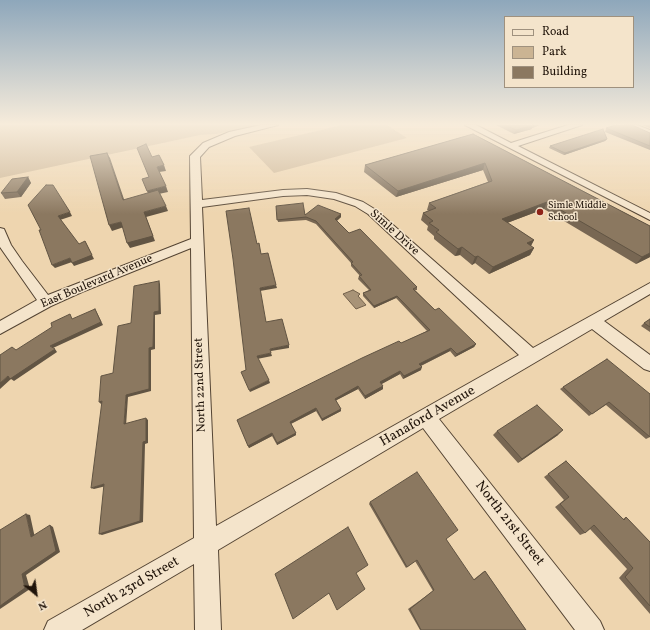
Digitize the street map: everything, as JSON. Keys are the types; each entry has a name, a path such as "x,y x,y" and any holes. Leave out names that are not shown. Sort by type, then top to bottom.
{"street":[{"name":"North 22nd Street","path":"197,154 195,156 197,241 208,630"},
{"path":"527,154 650,217"},
{"name":"Simle Drive","path":"197,204 283,193 307,192 327,194 359,204 372,212 532,357"},
{"path":"0,232 17,264 46,302"},
{"name":"East Boulevard Avenue","path":"0,328 46,302 197,241"},
{"name":"Hanaford Avenue","path":"206,545 594,322 650,288"},
{"path":"594,322 650,364"},
{"name":"North 21st Street","path":"427,418 591,630"},
{"name":"North 23rd Street","path":"57,630 206,545"}],"green space":[{"path":"0,154 110,154 0,178"},
{"path":"256,154 345,154 274,173"}],"shaded area":[{"path":"353,290 360,294 358,296 366,305 356,309 343,294"}],"building":[{"path":"107,154 123,200 158,190 166,206 144,212 153,236 127,243 121,222 109,225 90,156"},
{"path":"140,154 151,154 152,157 159,155 164,165 157,167 166,186 147,191 142,179 149,177"},
{"path":"402,154 512,154 650,226 650,253 642,257 547,202 502,219 534,240 527,243 534,248 493,267 478,256 475,257 462,247 458,249 436,232 439,230 429,223 433,221 423,213 436,208 429,203 492,181 485,163 398,191 365,165"},
{"path":"28,177 17,192 1,193 12,179"},
{"path":"46,185 53,185 70,212 58,216 79,244 85,241 92,255 72,263 70,258 52,265 39,230 41,230 28,205"},
{"path":"303,203 305,215 318,205 341,214 335,219 349,233 360,229 417,287 413,289 435,310 439,308 476,344 457,354 451,348 419,364 422,367 404,376 400,371 380,382 383,386 365,396 358,386 335,399 341,409 322,419 316,408 290,422 296,433 277,443 272,433 248,446 237,420 362,358 399,341 401,343 430,330 397,296 374,306 363,293 371,290 359,276 362,275 351,263 353,262 316,221 306,217 277,220 276,206"},
{"path":"249,208 257,244 259,243 261,254 268,253 276,285 260,288 266,322 282,319 289,345 270,349 271,353 257,356 269,380 249,390 241,372 246,370 226,211"},
{"path":"159,281 159,311 154,312 153,347 149,348 149,389 126,395 124,424 146,418 146,441 143,442 140,521 99,534 104,484 91,488 102,401 99,402 101,376 113,373 118,326 131,323 134,286"},
{"path":"95,309 101,322 50,346 55,349 10,379 8,376 0,383 0,355 12,347 16,350 52,327 51,323 70,314 72,319"},
{"path":"650,319 650,327 644,323"},
{"path":"607,359 650,394 650,437 609,402 592,414 563,387"},
{"path":"537,405 563,430 522,459 497,431"},
{"path":"566,461 624,520 626,517 650,542 650,606 625,577 633,568 594,525 585,533 560,504 569,497 548,474"},
{"path":"417,472 458,530 446,539 474,580 485,571 526,630 421,630 410,609 434,590 417,560 407,567 370,502"},
{"path":"26,514 31,537 50,525 56,551 22,574 25,588 0,606 0,530"},
{"path":"348,527 368,565 356,573 365,589 337,610 329,593 293,619 275,574"}],"place":[{"name":"Simle Middle School","path":"540,212"}]}
